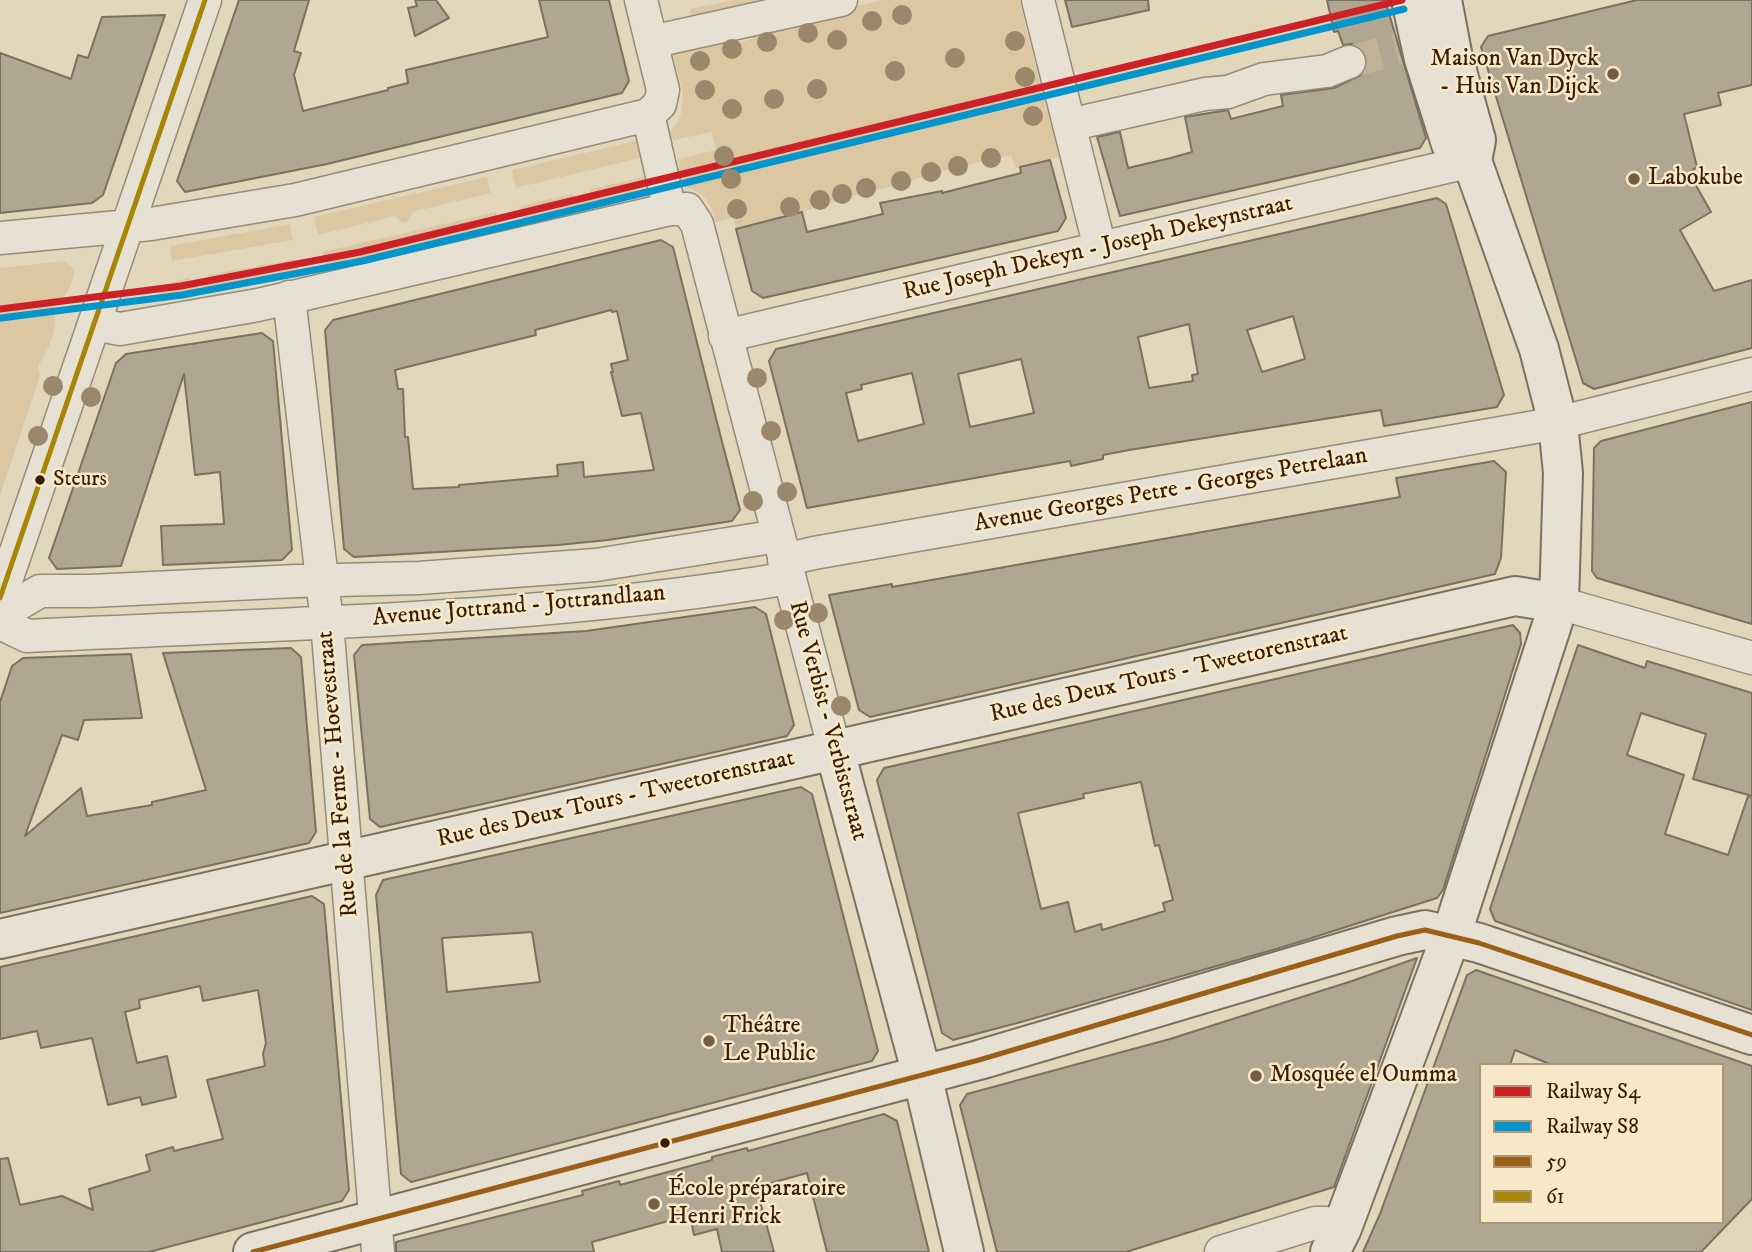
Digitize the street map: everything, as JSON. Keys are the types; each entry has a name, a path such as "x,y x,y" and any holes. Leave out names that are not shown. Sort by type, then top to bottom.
{"main road":[{"path":"1336,1240 1451,936 1559,603 1563,472 1558,423 1539,349 1472,161 1476,140 1438,1"},
{"name":"Rue des Deux Tours - Tweetorenstraat","path":"0,939 1515,596 1559,603"},
{"name":"Rue Verbist - Verbiststraat","path":"835,751 922,1075 964,1252"},
{"path":"253,1252 377,1236 676,1138 922,1075 1424,930 1451,936 1752,1035"}],"street":[{"path":"0,598 205,0"},
{"path":"0,238 129,226 295,200 649,119 660,104 663,90 641,0"},
{"path":"651,42 841,0"},
{"path":"1038,0 1100,248"},
{"path":"1069,125 1205,94 1228,92 1264,79 1327,71 1349,62"},
{"path":"96,324 120,329 289,298 669,206 649,119"},
{"name":"Rue Joseph Dekeyn - Joseph Dekeynstraat","path":"725,336 1472,161"},
{"name":"Rue Verbist - Verbiststraat","path":"669,206 687,209 697,224 835,751"},
{"name":"Rue de la Ferme - Hoevestraat","path":"289,298 327,622 377,1236"},
{"name":"Avenue Georges Petre - Georges Petrelaan","path":"784,558 1558,423 1752,374"},
{"name":"Avenue Jottrand - Jottrandlaan","path":"0,615 40,591 91,592 419,578 596,565 784,558"},
{"name":"Avenue Jottrand - Jottrandlaan","path":"0,623 27,636 559,608 784,558"},
{"path":"1559,603 1752,658"},
{"path":"1221,1252 1315,1223 1326,1223 1336,1240"}],"shaded area":[{"path":"734,0 790,0 693,23 690,9"},
{"path":"884,0 1019,0 1059,157 1015,168 1011,155 938,172 736,229 733,218 716,222 704,197 680,185 676,169 680,167 678,159 716,150 712,132 674,140 668,134 681,114 683,103 680,80 670,46 734,33 737,43 752,39 750,29"},
{"path":"644,139 648,156 516,188 512,170"},
{"path":"652,175 655,189 523,221 519,206 572,194 577,201 583,202 588,199 591,189"},
{"path":"487,177 491,193 412,212 406,222 401,222 395,216 318,235 314,217"},
{"path":"496,212 499,227 326,267 322,252"},
{"path":"290,224 293,240 172,261 170,246"},
{"path":"296,259 299,275 160,299 158,286 189,278 194,287 200,288 206,285 208,275"},
{"path":"64,261 75,272 65,295 54,304 52,337 38,366 40,376 0,495 0,268"}],"building":[{"path":"239,0 309,0 294,51 301,53 294,75 303,111 408,83 406,70 548,37 539,0 609,0 629,81 622,93 327,164 185,192 177,181"},
{"path":"415,0 436,0 449,18 415,36 408,8 417,6"},
{"path":"1065,0 1148,0 1149,10 1072,27"},
{"path":"1327,0 1385,0 1426,138 1420,148 1120,216 1097,137 1120,132 1128,168 1171,158 1192,152 1185,117 1228,110 1231,119 1283,106 1281,95 1334,88 1363,74 1367,65 1366,54 1360,47 1343,45 1338,31 1334,32"},
{"path":"1637,0 1752,0 1752,85 1718,93 1721,105 1684,114 1697,167 1689,173 1711,212 1680,230 1714,291 1752,280 1752,348 1594,389 1583,383 1481,47 1488,36"},
{"path":"165,15 103,195 92,203 0,213 0,53 71,79 78,55 88,58 102,17"},
{"path":"1050,160 1066,218 1058,231 763,298 752,291 736,229 802,212 807,232 883,214 880,203 942,193 1021,173 1020,167"},
{"path":"1437,198 1446,204 1504,395 1497,407 1384,426 1381,410 1129,450 1071,466 1070,461 807,508 769,361 776,349","holes":["1293,316 1305,359 1262,372 1247,330","1189,324 1198,374 1192,375 1193,381 1149,388 1138,337","1021,359 1034,413 970,427 958,374","912,373 924,424 858,441 846,393 862,389 861,385"]},
{"path":"661,240 673,247 740,510 732,521 608,540 354,557 344,549 325,330 333,320","holes":["611,310 617,311 628,360 611,364 622,416 641,413 654,470 584,477 583,462 557,465 558,476 459,487 413,489 408,437 405,437 403,389 398,389 395,370 536,335 535,330"]},
{"path":"262,333 273,341 292,550 282,560 163,565 161,526 224,524 220,472 195,475 184,374 121,566 57,569 49,558 116,363 126,354"},
{"path":"1752,402 1752,624 1597,578 1592,571 1594,448 1601,441"},
{"path":"1494,461 1506,472 1501,558 1495,574 870,717 859,710 829,595 892,584 892,587 1400,497 1396,478"},
{"path":"755,607 766,614 794,725 787,736 380,827 370,819 354,655 362,645 586,631"},
{"path":"1513,625 1520,633 1521,644 1443,890 1437,898 1283,947 953,1040 942,1033 877,780 884,768","holes":["1141,782 1155,846 1159,845 1173,900 1163,903 1165,911 1102,930 1101,924 1075,932 1068,902 1041,909 1018,813 1084,798 1083,794"]},
{"path":"1578,645 1645,668 1647,661 1752,693 1752,796 1693,779 1706,734 1641,713 1627,755 1684,775 1665,834 1728,855 1748,796 1752,797 1752,1010 1495,921 1490,909"},
{"path":"291,648 301,657 316,832 309,843 0,913 0,702 12,666 23,658 131,654 142,718 84,720 78,740 62,735 25,836 81,788 87,816 152,805 152,802 206,790 163,653"},
{"path":"801,787 812,794 878,1051 872,1061 411,1182 401,1174 376,895 383,880","holes":["532,932 540,982 447,992 442,938"]},
{"path":"312,896 324,904 349,1190 342,1201 149,1252 0,1252 0,1159 8,1158 20,1205 62,1196 93,1210 89,1189 150,1171 146,1155 173,1147 174,1151 223,1139 207,1080 265,1066 263,1054 266,1043 258,990 203,1001 200,986 139,1000 140,1008 125,1012 137,1063 167,1056 176,1097 142,1105 140,1097 108,1105 92,1038 41,1048 37,1031 0,1039 0,967"},
{"path":"1417,958 1334,1187 1126,1252 997,1252 960,1105 967,1094 1170,1039"},
{"path":"1476,970 1752,1066 1752,1199 1701,1252 1363,1252 1380,1214 1467,975"},
{"path":"884,1114 897,1121 929,1252 827,1252 807,1173 756,1187 774,1252 722,1252 717,1229 694,1235 690,1215 592,1242 594,1252 396,1252 396,1242 583,1195 582,1191 619,1181 620,1185 712,1160 712,1157 747,1148 748,1151"}],"tunnel":[{"path":"1349,62 1398,49"}],"rail line":[{"name":"S4","path":"0,309 181,286 360,252 1402,0"},
{"name":"S8","path":"1,318 182,295 362,261 1404,9"}],"transit line":[{"name":"61","path":"0,598 205,0"},
{"name":"59","path":"253,1252 979,1060 1425,930 1479,943 1752,1035"}],"place":[{"name":"Maison Van Dyck - Huis Van Dijck","path":"1613,74"},
{"name":"Labokube","path":"1634,179"},
{"name":"Steurs","path":"40,480"},
{"name":"Théâtre Le Public","path":"709,1041"},
{"name":"Mosquée el Oumma","path":"1256,1076"},
{"name":"École préparatoire Henri Frick","path":"654,1204"}]}
